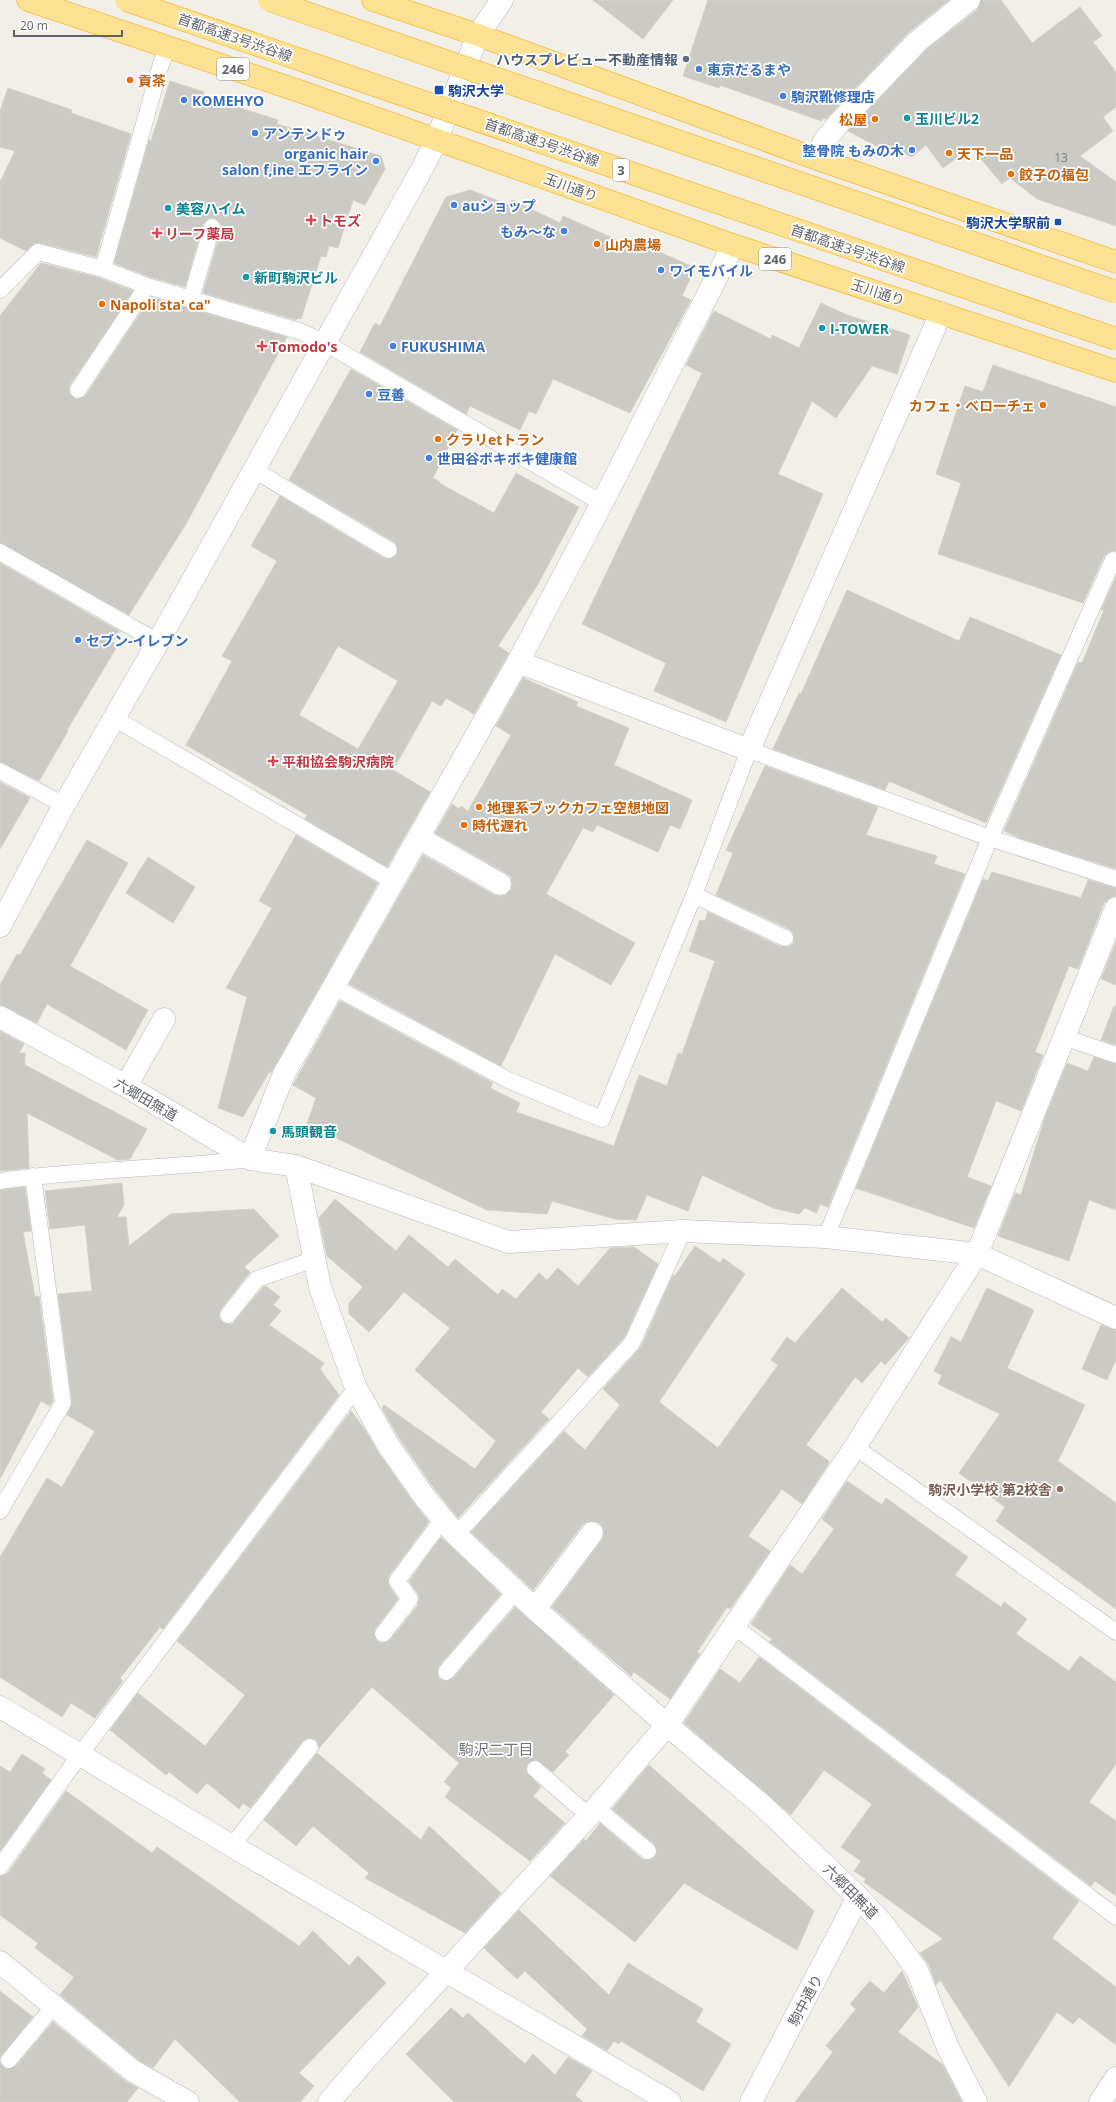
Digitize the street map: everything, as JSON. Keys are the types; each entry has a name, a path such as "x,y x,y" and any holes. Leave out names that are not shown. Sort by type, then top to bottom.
{"highway":[{"name":"玉川通り","path":"28,0 302,92 436,141 523,169 733,245 1116,371"},
{"name":"首都高速3号渋谷線","path":"126,0 1116,339"},
{"path":"269,0 1116,292"},
{"path":"373,0 478,35 817,159 1116,262"}],"street":[{"path":"0,926 64,805 158,642 423,168 436,141 478,35 502,0"},
{"path":"817,159 824,141 844,118 918,41 969,0"},
{"path":"250,1159 284,1074 395,882 518,662 602,503 733,245"},
{"path":"518,662 749,750 941,313"},
{"path":"419,838 500,884"},
{"path":"329,2102 365,2060 592,1812 667,1725 855,1447 977,1254 1116,908"},
{"name":"六郷田無道","path":"0,1017 126,1086 250,1159 296,1166 508,1242 683,1231 826,1237 977,1254 1116,1318"},
{"path":"126,1086 164,1019"},
{"name":"六郷田無道","path":"296,1166 320,1287 356,1388 388,1445 450,1527 516,1591 667,1725 762,1804 858,1897 884,1925 917,1970 948,2048 976,2102"},
{"path":"536,1609 592,1533"},
{"path":"0,1707 79,1756 670,2102"},
{"name":"駒中通り","path":"751,2102 858,1897"},
{"path":"0,1962 133,2071 188,2102"},
{"path":"1100,2102 1116,2078"}],"lane":[{"path":"103,269 161,64 168,46"},
{"path":"191,300 212,227"},
{"path":"0,290 38,252 103,269 147,286 191,300 302,332 325,343 602,503"},
{"path":"78,390 147,286"},
{"path":"254,470 389,550"},
{"path":"0,552 158,642"},
{"path":"826,1237 990,838 1112,560 1116,561"},
{"path":"114,718 395,882"},
{"path":"334,987 508,1080 602,1119 694,895 749,750 990,838 1116,879"},
{"path":"0,771 64,805"},
{"path":"694,895 784,938"},
{"path":"1063,1037 1116,1055"},
{"path":"0,1181 33,1176 204,1165 250,1159"},
{"path":"0,1511 63,1404 33,1176"},
{"path":"383,1634 410,1599 397,1581 632,1343 683,1231"},
{"path":"228,1315 257,1279 314,1259"},
{"path":"0,1867 79,1756 356,1388"},
{"path":"855,1447 1116,1632"},
{"path":"446,1672 516,1591"},
{"path":"734,1627 1116,1917"},
{"path":"232,1846 310,1748"},
{"path":"535,1769 592,1812 648,1851"},
{"path":"9,2060 54,2006"}],"building":[{"path":"593,0 673,0 643,39"},
{"path":"708,0 949,0 909,32 826,119 823,118 821,121 720,85 719,88 683,76"},
{"path":"981,0 1001,0 1032,43 1080,7 1102,36 1093,42 1116,72 1116,107 1103,117 1113,131 1080,156 1116,182 1116,226 1037,199 1010,178 1002,184 971,147 943,168 926,145 912,157 884,144 880,148 848,131 926,50 977,10"},
{"path":"170,81 204,92 203,96 278,120 277,124 381,156 385,169 365,205 353,200 338,248 329,246 326,257 321,256 301,319 298,318 296,320 203,293 221,230 221,224 215,218 209,218 203,224 185,287 150,277 114,263 149,140 151,141"},
{"path":"8,88 72,110 71,113 131,134 96,257 40,243 35,243 26,251 0,238 0,182 15,151 0,147 0,111"},
{"path":"470,190 509,205 512,200 560,223 563,216 640,250 642,244 695,268 682,296 691,300 630,413 553,379 536,414 529,411 520,430 470,406 466,414 360,352 375,323 380,326 446,197"},
{"path":"41,263 100,278 133,291 70,385 69,394 77,399 86,395 151,297 287,337 186,524 129,615 0,543 0,316"},
{"path":"821,303 847,315 910,335 897,374 872,366 836,418 812,401 778,474 823,494 726,722 654,691 666,663 582,624 702,373 686,365 714,311 771,339 772,335 799,348"},
{"path":"993,365 1116,407 1116,551 1111,551 1104,556 1083,603 938,554 961,483 936,474 965,386 983,392"},
{"path":"351,369 457,430 433,478 440,482 439,483 494,513 516,473 579,507 538,584 498,646 509,653 474,714 446,698 441,706 432,701 393,770 430,792 387,867 305,819 307,815 186,745 232,661 222,656 277,561 251,546 280,496 384,558 393,558 397,554 397,546 394,542 289,480","holes":["338,646 398,681 358,749 299,715"]},
{"path":"0,563 119,631 112,642 118,645 67,730 68,731 39,781 0,762"},
{"path":"1116,577 1116,869 1022,839 1004,831 1078,662 1082,663 1104,610 1101,610"},
{"path":"847,590 959,641 970,617 1061,655 986,823 889,781 885,790 773,749 799,693 801,694"},
{"path":"523,678 578,702 576,706 629,728 614,765 692,800 680,829 670,825 658,852 597,825 593,832 583,828 546,894 635,943 611,985 555,954 501,1066 349,984 423,855 494,895 506,895 511,890 511,877 506,873 435,833 452,804 459,809 461,806 468,811 511,735 496,726"},
{"path":"765,766 878,807 866,835 937,856 934,864 965,874 828,1207 820,1204 817,1213 805,1208 799,1214 773,1208 702,1175 688,1211 647,1195 636,1220 615,1219 552,1201 547,1214 487,1210 307,1124 316,1098 293,1085 340,1001 493,1083 490,1088 520,1103 516,1112 614,1146 639,1075 667,1086 678,1053 682,1054 715,961 689,951 700,920 705,921 708,912 781,947 790,946 794,942 793,933 789,929 716,895 733,853 726,850"},
{"path":"0,782 30,798 0,849"},
{"path":"296,835 378,883 271,1073 269,1072 243,1117 218,1108 247,997 226,988 272,908 259,901"},
{"path":"87,840 128,863 70,966 148,1010 126,1050 47,1004 37,1023 0,1005 0,985 17,954 20,955"},
{"path":"148,857 195,887 173,923 126,893"},
{"path":"992,872 1081,898 1088,880 1116,888 1116,896 1109,898 1104,903 1078,969 1069,966 1035,1052 1043,1055 1021,1111 996,1101 967,1177 991,1186 974,1228 856,1188 983,879 988,881"},
{"path":"1116,942 1116,985 1101,979"},
{"path":"1114,1006 1116,1006 1116,1045 1101,1040"},
{"path":"0,1031 24,1044 19,1053 25,1053 25,1065 147,1129 130,1159 118,1160 27,1113 29,1168 0,1171"},
{"path":"1094,1057 1116,1064 1116,1210 1089,1200 1069,1261 998,1236 1015,1193 1021,1195 1044,1120 1067,1063 1088,1071"},
{"path":"122,1183 124,1205 117,1217 126,1217 129,1246 170,1214 254,1209 279,1236 244,1267 250,1272 221,1309 219,1319 226,1324 232,1324 263,1287 266,1286 280,1297 273,1305 281,1311 269,1325 324,1363 320,1369 339,1395 163,1629 160,1627 120,1678 123,1681 95,1718 71,1703 62,1717 0,1677 0,1557 47,1478 62,1487 95,1431 67,1415 72,1402 58,1294 92,1291 85,1225 50,1229 45,1191"},
{"path":"25,1187 31,1231 23,1232 35,1297 39,1296 53,1401 50,1406 41,1401 0,1479 0,1190"},
{"path":"335,1199 396,1251 409,1235 448,1267 455,1259 498,1295 502,1289 516,1299 539,1273 547,1280 558,1268 578,1286 610,1248 634,1247 658,1264 624,1338 588,1377 578,1368 541,1412 549,1419 458,1518 433,1487 399,1438 382,1408 384,1405 475,1469 496,1441 415,1370 450,1328 404,1292 369,1332 349,1314 349,1303 363,1287 327,1256 319,1218"},
{"path":"695,1246 720,1263 723,1258 745,1274 659,1402 718,1448 778,1365 771,1360 787,1337 795,1343 842,1288 882,1322 886,1318 909,1338 885,1365 881,1361 862,1383 855,1377 806,1445 829,1461 827,1466 802,1504 782,1489 748,1536 770,1551 730,1609 727,1607 697,1652 700,1654 670,1699 634,1672 631,1676 552,1607 602,1540 604,1534 600,1523 593,1521 582,1525 533,1590 471,1532 564,1431 585,1450 620,1405 603,1389 641,1347 673,1275 675,1276"},
{"path":"987,1288 1034,1310 1007,1368 1085,1405 1058,1461 1116,1503 1116,1609 996,1521 1005,1507 959,1473 1000,1414 938,1384 942,1375 934,1371 951,1337 961,1342"},
{"path":"1101,1325 1116,1330 1116,1359 1107,1380 1082,1369"},
{"path":"351,1411 413,1502 429,1522 389,1576 389,1586 398,1599 375,1629 374,1633 377,1641 382,1643 390,1640 418,1605 418,1594 409,1581 441,1537 501,1594 439,1666 437,1671 440,1679 445,1681 453,1678 515,1607 614,1695 565,1752 569,1755 553,1772 537,1760 528,1763 526,1772 541,1787 533,1796 565,1823 530,1861 445,1797 451,1788 444,1782 459,1763 372,1687 319,1748 316,1739 307,1738 303,1741 250,1808 243,1803 239,1809 207,1783 197,1794 169,1772 166,1775 110,1730 138,1693 205,1746 245,1695 177,1641"},
{"path":"847,1481 882,1505 886,1498 968,1557 955,1575 1001,1607 1004,1602 1027,1619 1016,1634 1069,1671 1080,1656 1116,1682 1116,1764 1089,1802 1116,1821 1116,1896 1095,1881 1091,1886 770,1642 772,1639 751,1624 790,1565 802,1574 834,1529 822,1519"},
{"path":"759,1657 1079,1901 1052,1938 1116,1987 1116,2045 1079,2017 1073,2024 1057,2012 1009,2087 940,1980 936,1985 929,1965 920,1953 943,1939 864,1882 866,1879 854,1871 861,1861 841,1847 872,1804 824,1770 791,1815 684,1723 720,1669 740,1683"},
{"path":"317,1753 421,1840 429,1826 501,1893 465,1933 365,1878 369,1873 313,1826 296,1846 264,1820"},
{"path":"22,1754 45,1769 42,1773 51,1780 0,1851 0,1766 10,1772"},
{"path":"649,1765 814,1911 797,1950 684,1883 635,1942 550,1876 584,1839 586,1841 600,1823 642,1859 651,1860 655,1857 657,1852 654,1844 612,1809"},
{"path":"66,1791 152,1853 157,1847 299,1946 313,1931 349,1966 358,1956 386,1983 299,2073 314,2086 300,2102 240,2102 175,2039 153,2068 140,2061 60,1995 74,1977 35,1948 38,1943 0,1915 0,1876 8,1873"},
{"path":"519,1910 609,1995 628,1963 703,2009 696,2022 731,2044 703,2091 621,2041 619,2044 614,2041 607,2051 582,2036 587,2029 525,1971 517,1979 484,1948"},
{"path":"902,1971 918,2007 898,2032 943,2065 962,2102 795,2102 833,2052 826,2046 856,2009 850,2004 870,1981 884,1993"},
{"path":"0,1991 33,2017 0,2057"},
{"path":"451,2008 463,2018 468,2013 525,2064 533,2054 555,2075 568,2057 592,2071 575,2095 583,2102 454,2102 406,2054"},
{"path":"53,2022 125,2081 138,2088 127,2102 0,2102 0,2063 7,2069 16,2066"}],"place":[{"name":"ハウスプレビュー不動産情報","path":"686,59"},
{"name":"東京だるまや","path":"699,69"},
{"name":"貢茶","path":"130,80"},
{"name":"駒沢大学","path":"439,90"},
{"name":"駒沢靴修理店","path":"783,96"},
{"name":"KOMEHYO","path":"184,100"},
{"name":"玉川ビル2","path":"907,118"},
{"name":"松屋","path":"875,119"},
{"name":"アンテンドゥ","path":"255,133"},
{"name":"整骨院 もみの木","path":"912,150"},
{"name":"天下一品","path":"949,153"},
{"name":"organic hair salon f,ine エフライン","path":"376,161"},
{"name":"餃子の福包","path":"1011,174"},
{"name":"auショップ","path":"454,205"},
{"name":"美容ハイム","path":"168,208"},
{"name":"トモズ","path":"311,220"},
{"name":"駒沢大学駅前","path":"1058,222"},
{"name":"もみ〜な","path":"564,231"},
{"name":"リーフ薬局","path":"157,233"},
{"name":"山内農場","path":"597,244"},
{"name":"ワイモバイル","path":"661,270"},
{"name":"新町駒沢ビル","path":"246,277"},
{"name":"Napoli sta' ca\"","path":"102,304"},
{"name":"I-TOWER","path":"822,328"},
{"name":"Tomodo's","path":"262,346"},
{"name":"FUKUSHIMA","path":"393,346"},
{"name":"豆善","path":"369,394"},
{"name":"カフェ・ベローチェ","path":"1043,405"},
{"name":"クラリetトラン","path":"438,439"},
{"name":"世田谷ボキボキ健康館","path":"429,458"},
{"name":"セブン-イレブン","path":"78,640"},
{"name":"平和協会駒沢病院","path":"273,761"},
{"name":"地理系ブックカフェ空想地図","path":"479,807"},
{"name":"時代遅れ","path":"464,825"},
{"name":"馬頭観音","path":"273,1131"},
{"name":"駒沢小学校 第2校舎","path":"1060,1489"}],"district":[{"name":"駒沢二丁目","path":"496,1749"}]}
